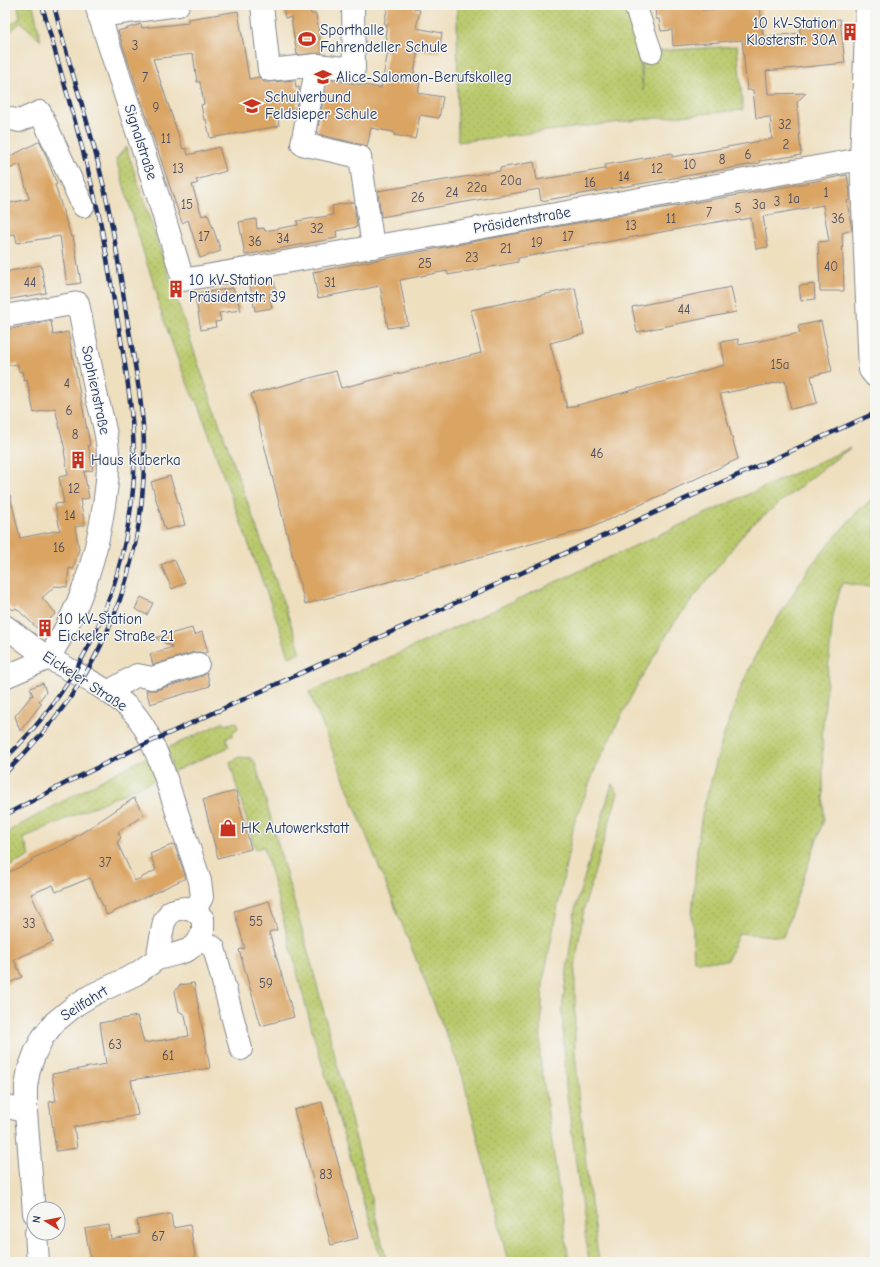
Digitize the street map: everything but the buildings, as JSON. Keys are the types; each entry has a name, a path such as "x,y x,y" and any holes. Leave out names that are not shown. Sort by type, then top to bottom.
{"street":[{"path":"98,10 178,5"},
{"path":"262,5 269,70 317,65 354,69 353,5"},
{"path":"635,5 651,52"},
{"path":"867,5 869,108 861,159 870,370 875,376"},
{"name":"Signalstraße","path":"98,10 157,193 183,280"},
{"path":"317,65 302,144 360,157 373,247"},
{"path":"8,118 19,121 40,112 83,206"},
{"name":"Präsidentstraße","path":"183,280 861,159"},
{"name":"Sophienstraße","path":"5,316 78,303 107,442 108,468 101,523 94,558 75,612 49,658"},
{"name":"Eickeler Straße","path":"5,626 49,658 108,692 137,716 162,766 200,882 202,897 195,910"},
{"path":"5,677 49,658"},
{"path":"108,692 137,675 152,678 198,664"},
{"path":"157,959 164,922 171,911 184,907 195,910 203,919 203,932 200,938 214,948 241,1049"},
{"name":"Seilfahrt","path":"33,1201 26,1112 26,1087 34,1053 43,1037 55,1022 77,1004 92,995 136,974 157,959 188,950 198,942 200,938"},
{"path":"5,1106 26,1112"},
{"path":"37,1241 38,1262"}],"green space":[{"path":"18,5 33,5 41,41 21,22 5,36 5,29 20,18"},
{"path":"457,5 634,5 643,91 641,52 737,46 743,110 646,119 458,142"},
{"path":"126,147 200,369 301,652 289,657 199,405 192,395 179,363 159,306 157,293 116,159"},
{"path":"850,448 748,528 674,623 636,687 597,764 574,824 543,982 540,1057 569,1262 508,1262 462,1074 309,692 386,659"},
{"path":"875,496 875,584 869,587 842,583 833,615 822,736 824,819 783,937 739,933 727,961 694,961 692,916 697,849 702,814 723,737 739,692 763,641 812,564 854,515"},
{"path":"224,722 225,725 236,722 238,728 233,732 232,736 226,738 229,747 172,772 169,765 172,762 166,753 161,777 23,838 30,856 5,869 5,833 124,768"},
{"path":"239,757 250,758 255,762 315,977 387,1262 382,1262 314,1037 264,847 255,849 230,763"},
{"path":"612,784 618,793 584,908 575,967 575,1052 587,1174 599,1262 589,1262 566,1088 562,1009 575,909"}],"railway":[{"path":"5,759 50,708 69,681 100,622 112,591 121,559 131,508 134,474 132,419 128,381 100,223 92,185 42,5"},
{"path":"5,773 30,748 60,712 85,674 101,645 114,614 134,550 140,517 143,484 144,435 141,403 105,190 54,5"},
{"path":"5,815 139,747 875,413"}],"place":[{"name":"10 kV-Station Klosterstr. 30A","path":"850,32"},
{"name":"Sporthalle Fahrendeller Schule","path":"307,39"},
{"name":"Alice-Salomon-Berufskolleg","path":"323,77"},
{"name":"Schulverbund Feldsieper Schule","path":"252,106"},
{"name":"10 kV-Station Präsidentstr. 39","path":"176,289"},
{"name":"Haus Kuberka","path":"78,460"},
{"name":"10 kV-Station Eickeler Straße 21","path":"45,628"},
{"name":"HK Autowerkstatt","path":"228,828"}]}
